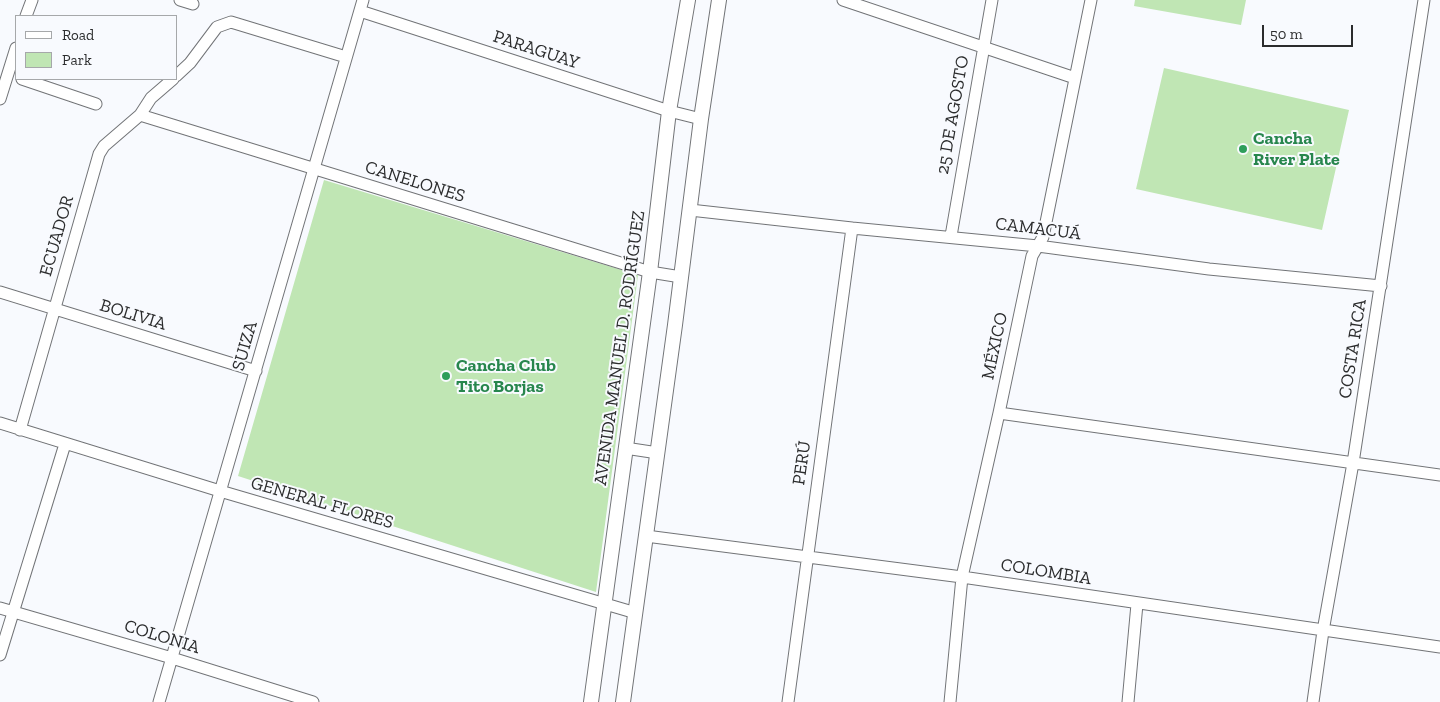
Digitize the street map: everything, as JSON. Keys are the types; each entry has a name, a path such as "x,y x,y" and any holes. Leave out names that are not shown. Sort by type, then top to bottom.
{"street":[{"path":"26,15 32,0"},
{"path":"180,0 193,4"},
{"name":"AVENIDA MANUEL D. RODRÍGUEZ","path":"591,702 650,272 669,111 688,0"},
{"path":"624,702 701,119 719,0"},
{"path":"843,0 1075,78"},
{"name":"25 DE AGOSTO","path":"951,236 992,0"},
{"name":"MÉXICO","path":"950,702 962,578 1032,256 1043,236 1091,0"},
{"name":"COSTA RICA","path":"1312,702 1353,463 1424,0"},
{"name":"PARAGUAY","path":"362,6 669,111 701,119"},
{"name":"SUIZA","path":"159,702 362,6"},
{"path":"178,74 190,63 217,27 230,22 346,57"},
{"path":"0,99 15,51"},
{"path":"25,80 96,104"},
{"name":"ECUADOR","path":"20,430 99,154 104,146 129,122 140,115 151,98 172,80"},
{"name":"CANELONES","path":"140,115 650,272 681,277"},
{"name":"CAMACUÁ","path":"690,210 852,228 951,236 1208,269 1381,286"},
{"name":"PERÚ","path":"788,702 852,228"},
{"name":"BOLIVIA","path":"0,292 256,370"},
{"path":"999,414 1440,475"},
{"name":"GENERAL FLORES","path":"0,423 220,491 636,613"},
{"path":"0,655 65,444"},
{"path":"625,448 658,453"},
{"name":"COLOMBIA","path":"646,536 962,578 1440,648"},
{"path":"1128,702 1137,604"},
{"name":"COLONIA","path":"0,608 172,658 313,702"}],"green space":[{"path":"1135,0 1246,0 1241,25 1134,6"},
{"name":"Cancha River Plate","path":"1164,68 1349,110 1322,230 1136,189"},
{"name":"Cancha Club Tito Borjas","path":"324,180 638,275 596,592 238,476"}],"place":[{"name":"Cancha River Plate","path":"1243,149"},
{"name":"Cancha Club Tito Borjas","path":"446,376"}]}
